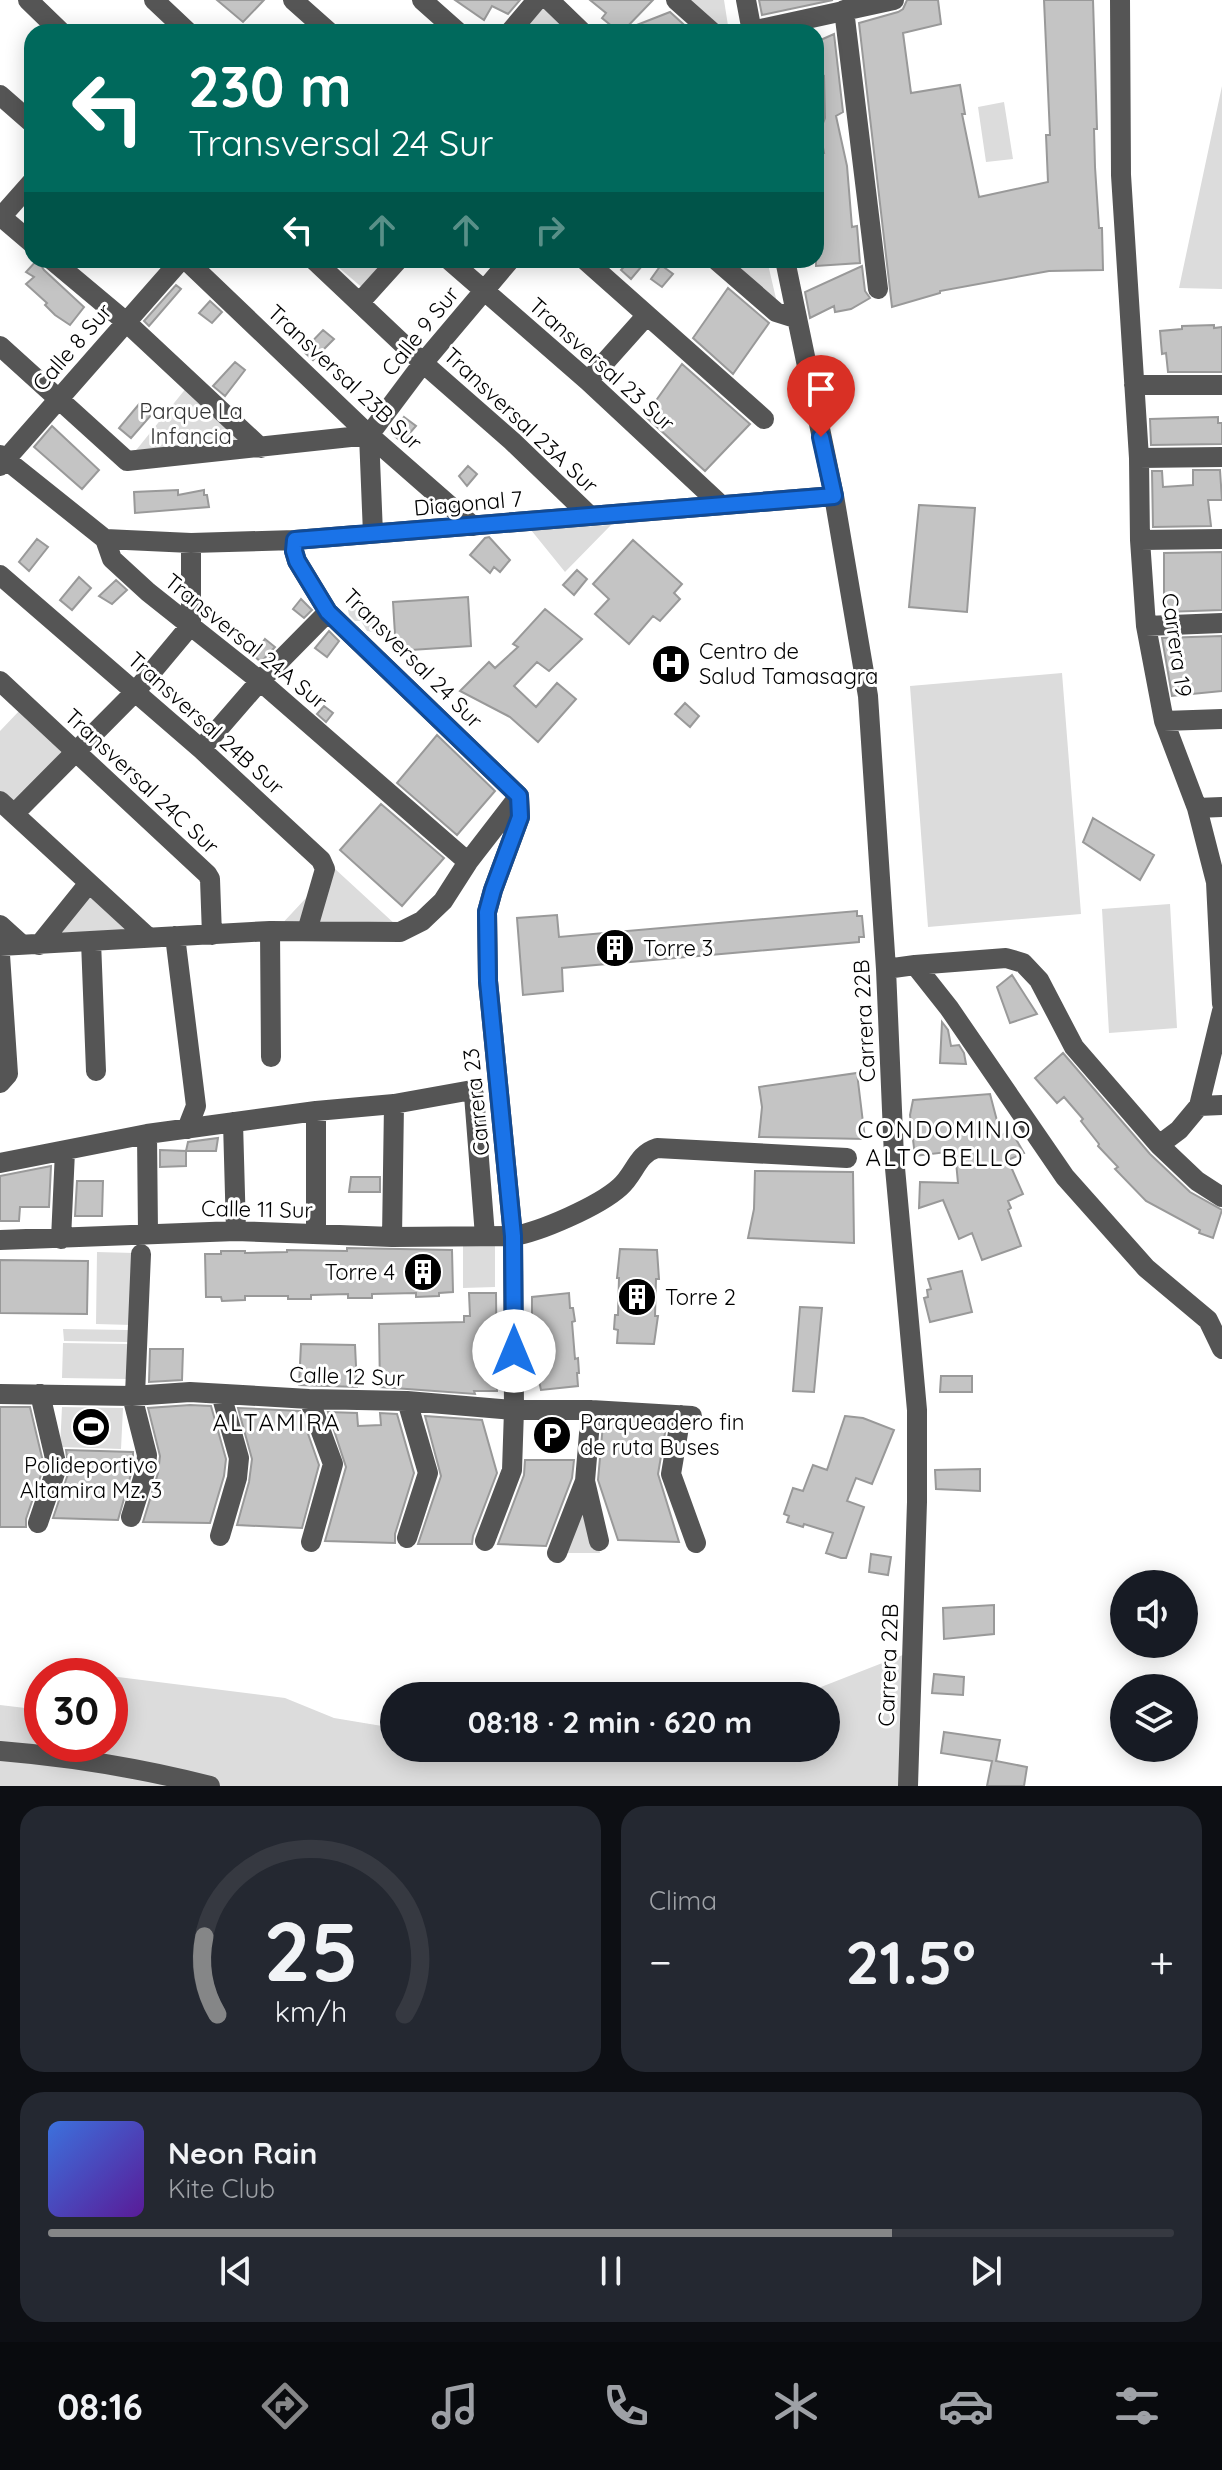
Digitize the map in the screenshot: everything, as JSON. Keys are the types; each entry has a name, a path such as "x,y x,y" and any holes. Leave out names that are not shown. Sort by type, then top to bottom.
{"street":[{"path":"28,0 53,24"},
{"path":"154,0 173,24"},
{"path":"293,0 320,24"},
{"path":"422,0 449,24"},
{"path":"517,24 537,0"},
{"path":"549,0 574,24"},
{"path":"676,0 703,24"},
{"path":"746,0 749,24"},
{"path":"781,24 894,0"},
{"name":"Carrera 19","path":"1120,0 1121,175 1146,626 1164,721 1197,808 1216,882 1222,1004"},
{"path":"844,10 878,289"},
{"path":"0,95 24,116"},
{"path":"24,191 0,217 24,236"},
{"path":"62,268 126,322 261,448"},
{"name":"Calle 8 Sur","path":"2,460 177,268"},
{"name":"Transversal 23B Sur","path":"192,268 369,435 473,526"},
{"name":"Transversal 23A Sur","path":"323,268 590,516"},
{"path":"361,301 391,268"},
{"name":"Transversal 23 Sur","path":"458,268 588,381 721,505"},
{"name":"Calle 9 Sur","path":"369,435 423,363 503,268"},
{"path":"598,268 764,419"},
{"path":"725,268 776,312 795,318"},
{"name":"Carrera 22B","path":"786,268 834,496 868,696 886,969 894,1157 917,1410 908,1786"},
{"path":"588,381 647,315"},
{"path":"0,346 127,461 369,435 373,534"},
{"path":"1134,385 1222,385"},
{"path":"1139,458 1222,457"},
{"name":"Transversal 24A Sur","path":"2,460 105,539 112,559 148,592 260,681 468,862"},
{"name":"Diagonal 7","path":"105,539 191,543 295,540 834,496"},
{"path":"1140,540 1222,539"},
{"name":"Transversal 24 Sur","path":"295,540 297,561 328,612 519,796"},
{"path":"149,938 7,807 135,692 191,625 191,543"},
{"name":"Transversal 24B Sur","path":"0,575 201,749 324,863 325,869 307,931"},
{"path":"201,749 260,681 328,612"},
{"path":"1146,626 1222,623"},
{"name":"Transversal 24C Sur","path":"0,681 207,874 210,879 212,935"},
{"path":"1164,721 1222,719"},
{"path":"0,946 270,931 400,932 422,921 443,901 468,862 519,796"},
{"name":"Carrera 23","path":"485,1541 512,1470 514,1410 513,1236 488,981 487,912 520,817 519,796"},
{"path":"1197,808 1222,807"},
{"path":"30,945 89,883"},
{"path":"0,925 30,945"},
{"path":"270,931 271,1057"},
{"path":"175,936 196,1106 187,1129"},
{"path":"91,941 96,1071"},
{"path":"0,955 8,1074 0,1083"},
{"path":"886,969 1006,958 1023,963 1039,980 1074,1047 1159,1145 1197,1181 1222,1197"},
{"path":"915,965 949,1008 1065,1177 1146,1268 1208,1320 1222,1349"},
{"path":"1159,1145 1179,1130 1199,1106 1222,1011"},
{"path":"0,1163 147,1134 316,1111 394,1104 472,1090 485,1236"},
{"path":"392,1237 394,1104"},
{"path":"1199,1106 1222,1105"},
{"path":"316,1111 316,1233"},
{"path":"233,1122 236,1231"},
{"path":"147,1134 148,1233"},
{"name":"Calle 11 Sur","path":"0,1240 236,1231 392,1237 513,1236 531,1234 605,1198 622,1186 647,1151 657,1148 847,1158"},
{"path":"61,1239 65,1151"},
{"path":"131,1517 146,1469 147,1455 133,1396 141,1254"},
{"name":"Calle 12 Sur","path":"0,1394 133,1396 190,1392 407,1401 514,1410 687,1415 671,1474 696,1543"},
{"path":"38,1523 57,1467 40,1394"},
{"path":"220,1536 237,1478 239,1458 221,1394"},
{"path":"309,1399 333,1464 311,1542"},
{"path":"407,1401 428,1473 407,1538"},
{"path":"557,1553 585,1481 591,1410"},
{"path":"585,1481 599,1541"},
{"path":"0,1751 67,1757 151,1771 210,1786"}],"green space":[{"path":"689,0 724,0 728,24 718,24"},
{"path":"544,1 571,24 524,24"},
{"path":"1222,86 1222,289 1179,288"},
{"path":"1004,102 1013,159 986,162 978,107"},
{"path":"339,268 384,268 365,290"},
{"path":"736,268 769,268 778,307"},
{"name":"Parque La Infancia","path":"187,387 247,442 133,454"},
{"path":"611,525 565,572 531,530"},
{"path":"358,602 367,606 369,615 379,620 374,632 367,631 361,621 355,621 349,615 348,610"},
{"path":"1062,673 1081,914 928,927 910,686"},
{"path":"21,709 64,749 11,807 0,797 0,731"},
{"path":"334,868 396,925 278,928"},
{"path":"88,890 135,935 45,942"},
{"path":"1170,904 1177,1028 1109,1033 1102,909"},
{"path":"495,1240 495,1287 463,1288 463,1241"},
{"path":"97,1252 134,1253 132,1325 96,1324"},
{"path":"63,1329 128,1330 128,1342 64,1341"},
{"path":"63,1343 128,1344 127,1379 62,1378"},
{"name":"Polideportivo Altamira Mz. 3","path":"62,1407 123,1408 121,1449 60,1447"},
{"path":"584,1486 600,1553 560,1553"},
{"path":"913,1651 908,1786 0,1786 0,1705 24,1708 24,1762 128,1762 128,1678 285,1698 334,1718 380,1726 380,1762 840,1762 840,1682 834,1682"}],"building":[{"path":"217,0 264,0 243,22"},
{"path":"455,0 520,0 508,14 492,6 484,20"},
{"path":"590,0 653,0 630,24 609,24 602,18 606,13"},
{"path":"759,0 833,0 762,15"},
{"path":"907,0 938,0 941,24 903,33 911,93 960,85 965,114 962,114 979,197 1048,182 1046,135 1050,135 1044,0 1093,0 1097,129 1094,129 1095,167 1103,270 1049,271 940,291 892,307 859,23 898,12"},
{"path":"670,12 683,24 639,24"},
{"path":"834,34 843,112 836,116 847,166 852,227 857,226 860,263 824,265 824,38"},
{"path":"862,266 865,291 870,298 851,309 835,312 834,306 810,318 805,292"},
{"path":"30,268 43,268 84,307 70,325 55,315 26,284 34,277 26,272"},
{"path":"623,268 640,268 631,279 621,270"},
{"path":"659,268 673,274 662,287 651,279"},
{"path":"176,285 181,289 149,326 144,321"},
{"path":"728,288 769,323 733,374 693,338"},
{"path":"210,301 222,312 212,323 199,313"},
{"path":"1214,325 1214,328 1222,327 1222,372 1168,372 1166,353 1162,354 1160,331 1182,329 1182,326"},
{"path":"323,330 334,339 313,360 303,351"},
{"path":"235,362 245,370 225,396 213,386"},
{"path":"682,364 750,424 705,471 645,416"},
{"path":"140,403 153,413 131,438 119,428"},
{"path":"404,417 416,426 402,442 391,433"},
{"path":"1218,417 1218,423 1222,423 1222,444 1151,445 1150,419"},
{"path":"52,426 99,470 82,489 34,447"},
{"path":"468,466 477,474 467,486 459,476"},
{"path":"1193,470 1220,470 1222,500 1208,500 1211,526 1153,527 1152,471 1162,471 1163,487 1193,485"},
{"path":"178,490 178,495 204,490 209,507 135,513 134,492"},
{"path":"919,505 975,508 967,612 909,607"},
{"path":"489,537 510,560 500,572 494,567 490,573 470,555"},
{"path":"37,539 48,547 29,571 19,562"},
{"name":"Centro de Salud Tamasagra","path":"633,540 682,584 674,593 680,599 660,621 653,616 629,644 595,614 609,599 593,584"},
{"path":"1222,552 1222,610 1164,612 1164,553"},
{"path":"577,570 587,579 574,595 563,585"},
{"path":"79,577 91,588 72,610 60,600"},
{"path":"116,580 127,590 112,604 99,596"},
{"path":"468,597 471,646 396,651 393,602"},
{"path":"301,599 312,610 304,618 293,609"},
{"path":"545,609 582,639 549,671 537,662 514,686 536,707 557,683 576,699 538,742 510,717 460,691 489,662 495,668 518,647 513,644"},
{"path":"329,631 339,641 327,657 315,648"},
{"path":"1222,636 1222,691 1172,696 1162,638"},
{"path":"265,639 275,647 261,662 253,655"},
{"path":"685,703 699,716 690,727 675,714"},
{"path":"324,706 333,713 326,722 317,714"},
{"path":"437,735 495,791 457,835 397,783"},
{"path":"381,804 444,858 402,906 340,850"},
{"path":"1093,818 1154,855 1140,880 1083,842"},
{"path":"857,911 857,916 862,916 864,937 859,937 859,942 562,968 563,991 523,995 517,918 557,915 559,937"},
{"path":"1012,975 1037,1014 1010,1023 997,987"},
{"path":"942,1022 948,1030 951,1046 959,1045 966,1064 940,1063"},
{"path":"1063,1053 1150,1154 1190,1192 1222,1210 1213,1238 1146,1201 1115,1169 1118,1167 1098,1146 1081,1121 1083,1119 1064,1097 1057,1103 1035,1078"},
{"path":"857,1073 865,1139 759,1137 762,1107 759,1087"},
{"path":"990,1094 1001,1136 1010,1129 1024,1153 1008,1160 1023,1194 1008,1201 1011,1208 1008,1210 1021,1246 982,1260 972,1233 959,1239 943,1200 919,1208 920,1182 958,1183 955,1151 915,1156 910,1115 913,1100"},
{"path":"218,1138 216,1151 186,1151 188,1142"},
{"path":"160,1150 186,1151 186,1166 160,1167"},
{"path":"51,1166 49,1207 20,1207 19,1221 0,1221 0,1176"},
{"path":"755,1171 853,1172 854,1243 748,1238 754,1209"},
{"path":"351,1177 380,1177 380,1192 349,1192"},
{"path":"77,1181 103,1181 102,1216 75,1216"},
{"path":"347,1248 452,1250 453,1292 416,1297 416,1293 372,1294 372,1298 348,1298 348,1294 311,1295 311,1299 245,1296 245,1300 222,1301 221,1297 206,1297 205,1254 221,1254 221,1251 347,1251"},
{"name":"Torre 2","path":"620,1249 657,1250 659,1279 656,1279 655,1316 658,1316 654,1344 617,1343 618,1330 614,1329 615,1315 618,1315"},
{"path":"0,1260 88,1261 87,1314 0,1313"},
{"path":"962,1271 972,1312 930,1322 924,1298 928,1297 927,1290 931,1289 928,1279"},
{"path":"469,1293 496,1293 497,1391 474,1391 475,1394 380,1387 379,1324 464,1322 464,1316 470,1316"},
{"path":"569,1293 575,1321 572,1322 575,1359 578,1358 578,1386 541,1390 535,1363 538,1362 535,1325 532,1326 532,1297"},
{"path":"800,1307 822,1308 814,1392 793,1391"},
{"path":"301,1344 355,1345 357,1387 299,1385"},
{"path":"150,1349 183,1349 182,1380 149,1382"},
{"path":"941,1376 972,1376 972,1392 940,1392"},
{"path":"211,1406 226,1459 210,1523 143,1522 160,1456 148,1408"},
{"path":"0,1407 30,1407 44,1466 26,1527 0,1527"},
{"path":"238,1408 300,1411 319,1465 302,1528 237,1525 252,1459"},
{"path":"328,1412 357,1413 358,1426 381,1425 380,1413 397,1414 414,1473 395,1543 325,1541 346,1467"},
{"path":"425,1416 482,1420 497,1473 472,1544 418,1544 441,1476"},
{"path":"845,1416 863,1418 894,1430 872,1484 856,1478 847,1501 864,1507 846,1558 841,1558 826,1553 833,1533 787,1522 789,1516 784,1514 793,1488 803,1491 813,1465 827,1470"},
{"path":"603,1424 666,1427 658,1474 679,1542 618,1540 598,1480"},
{"path":"66,1450 133,1452 133,1467 118,1520 53,1518 69,1471"},
{"path":"525,1460 574,1460 572,1478 546,1546 498,1544 524,1475"},
{"path":"980,1469 980,1491 936,1489 935,1470"},
{"path":"871,1554 891,1557 888,1575 869,1572"},
{"path":"994,1605 994,1634 944,1639 943,1608"},
{"path":"934,1674 964,1677 963,1695 932,1693"},
{"path":"944,1732 1000,1740 996,1761 1027,1767 1024,1786 987,1786 992,1761 941,1753"}],"place":[{"name":"Centro de Salud Tamasagra","path":"671,664"},
{"name":"Torre 3","path":"615,948"},
{"name":"Torre 4","path":"423,1272"},
{"name":"Torre 2","path":"637,1297"},
{"name":"Polideportivo Altamira Mz. 3","path":"91,1427"},
{"name":"Parqueadero fin de ruta Buses","path":"552,1435"}],"district":[{"name":"CONDOMINIO ALTO BELLO","path":"945,1143"},
{"name":"ALTAMIRA","path":"277,1422"}],"route":[{"path":"514,1351 513,1236 488,981 487,912 520,817 519,796 328,612 297,561 295,540 834,496 821,437"}]}
